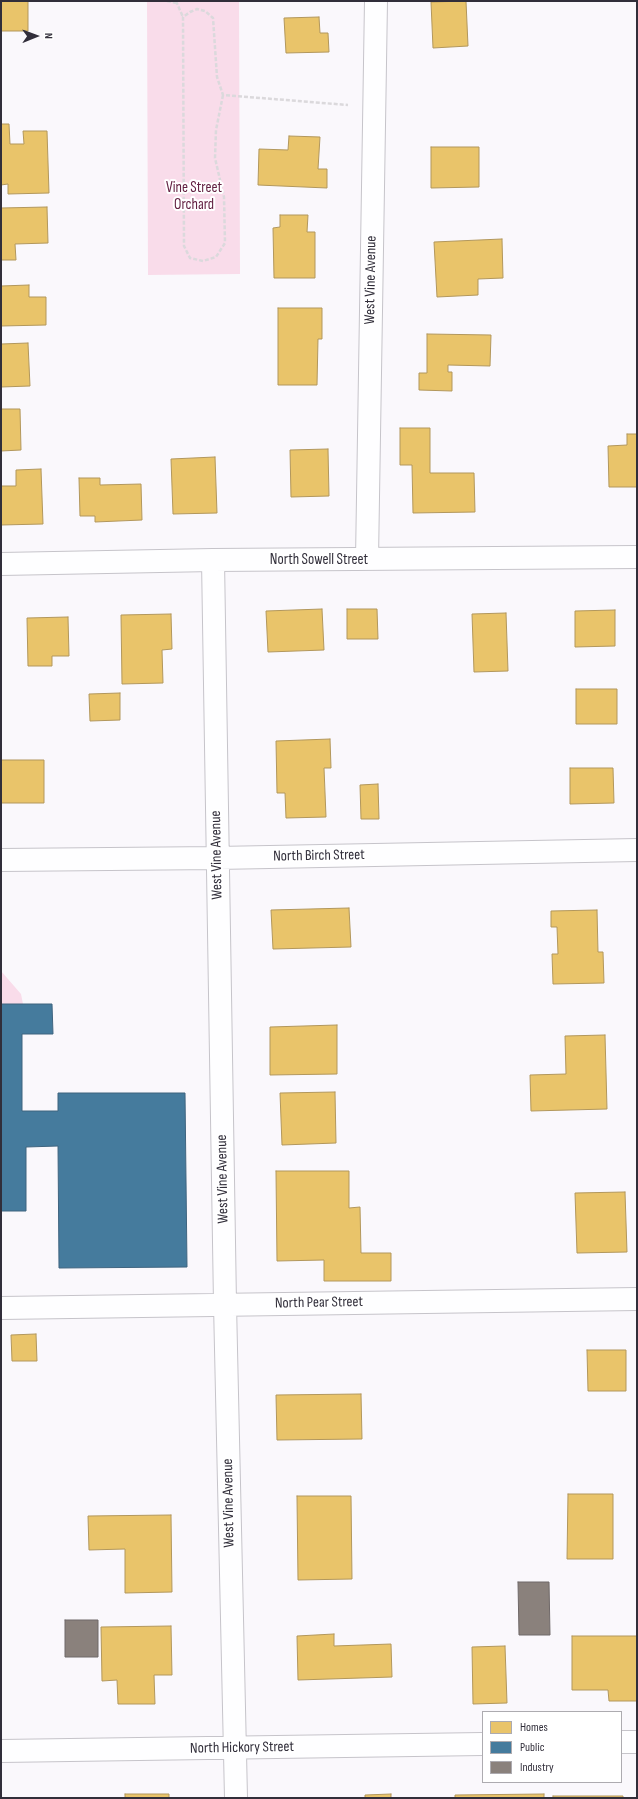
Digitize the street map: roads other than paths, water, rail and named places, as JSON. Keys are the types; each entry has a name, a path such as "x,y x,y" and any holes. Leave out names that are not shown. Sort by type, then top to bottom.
{"street":[{"name":"West Vine Avenue","path":"367,559 376,1"},
{"name":"North Sowell Street","path":"1,564 213,560 637,557"},
{"name":"West Vine Avenue","path":"213,560 225,1304 236,1798"},
{"name":"North Birch Street","path":"1,860 217,858 637,850"},
{"name":"North Pear Street","path":"1,1308 637,1299"},
{"path":"622,1742 637,1742"},
{"name":"North Hickory Street","path":"1,1751 482,1744"}],"park label":[{"name":"Vine Street Orchard","path":"194,196"}]}
